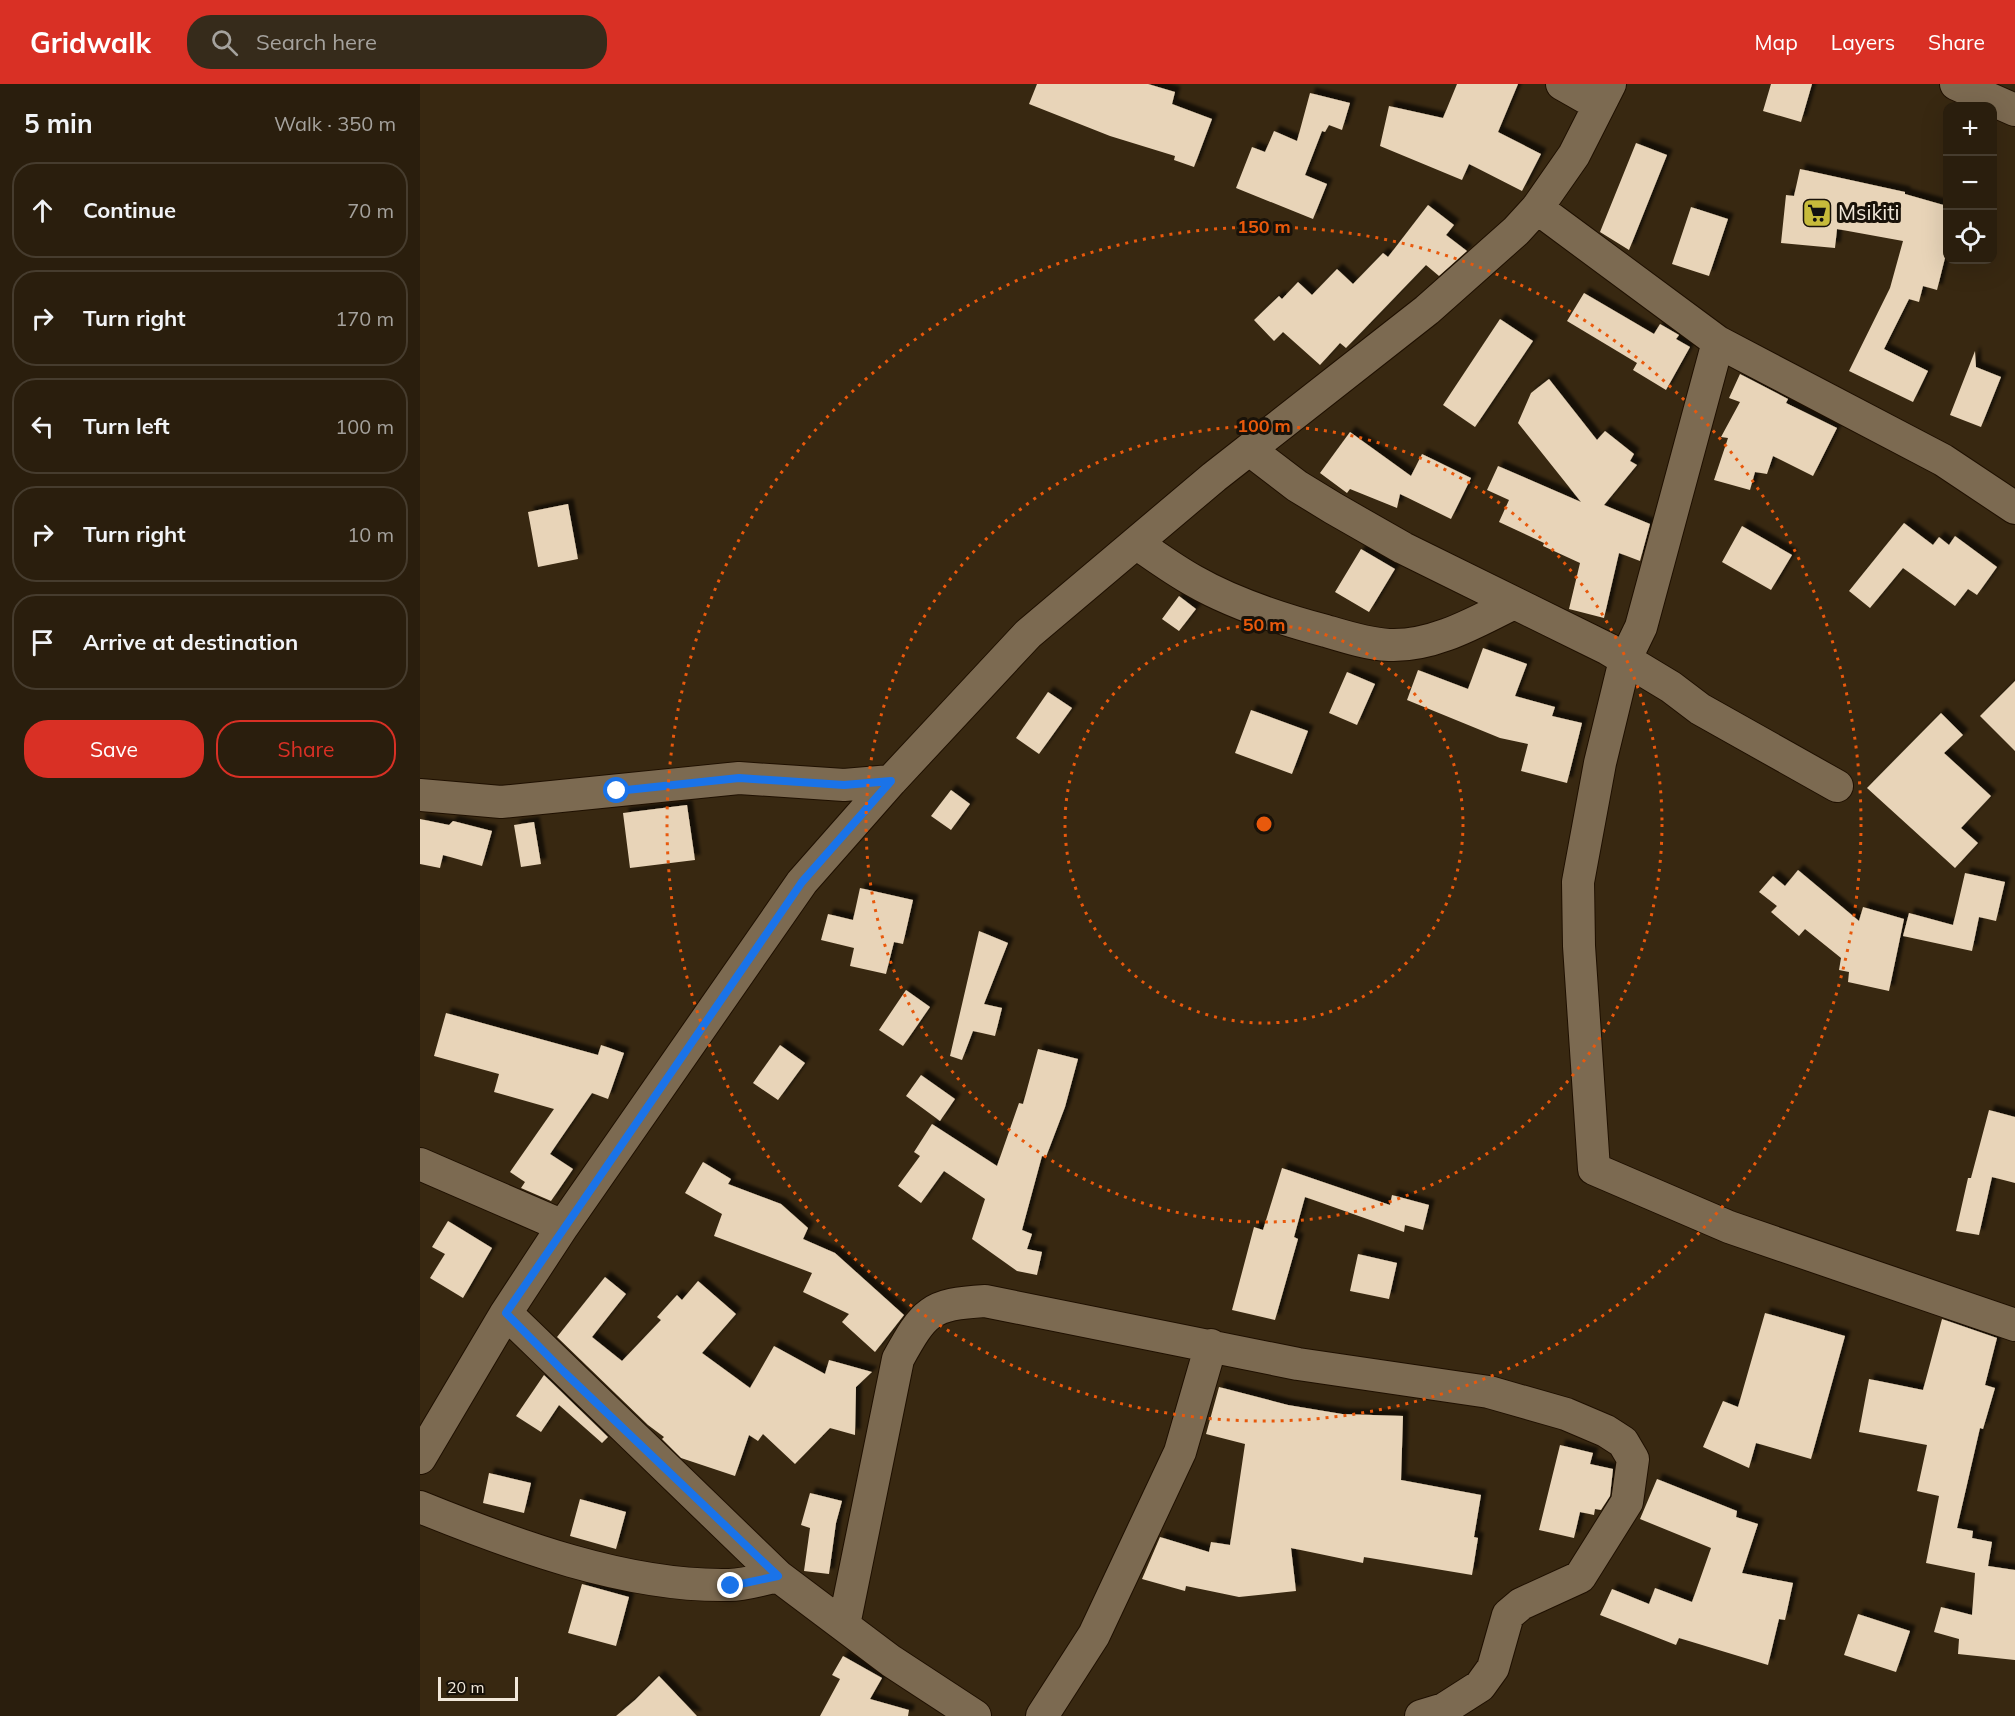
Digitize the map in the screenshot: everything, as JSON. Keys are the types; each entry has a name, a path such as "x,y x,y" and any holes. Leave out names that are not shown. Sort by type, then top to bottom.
{"street":[{"path":"420,1458 506,1313 562,1226 802,882 891,781 1028,634 1250,450 1427,310 1516,231 1537,208 1574,155 1605,94 1562,84"},
{"path":"1956,84 2015,110"},
{"path":"1537,208 1718,342 1943,460 2015,508"},
{"path":"1718,342 1641,627 1625,660 1600,763 1578,882 1579,946 1594,1169 1729,1227 2015,1325"},
{"path":"1250,450 1297,486 1333,508 1403,548 1608,649 1671,687 1700,709 1837,786"},
{"path":"1136,543 1194,581 1236,602 1308,627 1390,645 1422,641 1461,630 1514,603"},
{"path":"420,795 501,802 739,778 844,785 891,781"},
{"path":"420,1164 562,1226"},
{"path":"844,1625 898,1359 926,1315 949,1303 985,1301 1299,1364 1489,1392 1566,1414 1606,1431 1623,1442 1633,1459 1627,1502 1580,1576 1521,1604 1508,1615 1493,1668 1480,1686 1452,1704 1421,1716"},
{"path":"506,1313 564,1372 778,1576 891,1661 975,1716"},
{"path":"1042,1716 1094,1635 1180,1452 1211,1345"},
{"path":"420,1507 552,1557 667,1581 731,1586 778,1576"}],"building":[{"path":"1037,84 1148,84 1175,92 1172,104 1212,119 1194,167 1174,160 1175,156 1110,136 1029,104"},
{"path":"1457,84 1518,84 1498,132 1541,154 1522,191 1469,164 1462,180 1380,146 1389,106 1443,118"},
{"path":"1771,84 1812,84 1801,122 1763,111"},
{"path":"1310,93 1350,103 1342,130 1329,125 1325,132 1322,131 1305,175 1327,184 1313,219 1236,188 1252,147 1265,152 1274,131 1297,141"},
{"path":"1636,143 1667,155 1629,250 1600,232"},
{"path":"1800,169 1905,192 1905,194 1943,205 1944,264 1937,290 1923,286 1919,302 1909,299 1884,349 1928,371 1913,402 1849,371 1890,288 1903,241 1837,229 1835,248 1781,243 1786,195 1794,196"},
{"path":"1428,205 1454,225 1446,235 1467,251 1439,276 1426,265 1346,348 1340,343 1320,365 1283,332 1274,341 1254,320 1279,296 1282,299 1298,282 1312,295 1337,269 1353,284 1383,253 1388,257"},
{"path":"1691,207 1728,219 1709,276 1672,264"},
{"path":"1584,293 1654,334 1660,324 1679,335 1676,339 1690,347 1666,390 1633,370 1637,363 1567,321"},
{"path":"1500,319 1533,341 1475,427 1443,405"},
{"path":"1975,351 1976,367 2001,377 1981,427 1950,415"},
{"path":"1740,374 1788,399 1786,403 1837,428 1813,476 1773,456 1767,474 1755,472 1750,490 1714,480 1728,438 1721,437 1740,402 1729,398"},
{"path":"1549,379 1597,440 1605,431 1634,454 1630,461 1637,465 1604,505 1650,524 1640,561 1619,553 1604,618 1569,609 1580,563 1499,522 1509,500 1487,490 1498,466 1581,502 1518,423 1531,393"},
{"path":"1350,432 1411,476 1422,454 1471,478 1451,519 1400,494 1397,508 1350,489 1347,493 1320,473"},
{"path":"568,504 578,559 538,567 528,512"},
{"path":"1904,523 1933,545 1939,537 1949,545 1955,536 1997,567 1977,595 1968,589 1955,606 1903,568 1870,608 1849,591"},
{"path":"1742,526 1792,555 1771,590 1722,562"},
{"path":"1361,549 1395,569 1369,612 1335,592"},
{"path":"1179,596 1196,609 1179,631 1162,619"},
{"path":"1483,648 1527,664 1515,696 1555,707 1552,716 1582,723 1567,783 1521,771 1528,744 1500,738 1407,700 1418,670 1468,689"},
{"path":"1347,672 1375,684 1357,725 1329,713"},
{"path":"2015,681 2015,751 1980,716"},
{"path":"1048,692 1072,708 1039,754 1016,738"},
{"path":"1251,710 1308,731 1292,774 1235,753"},
{"path":"1941,713 1963,735 1944,753 1991,796 1961,828 1978,843 1955,868 1867,788"},
{"path":"951,790 970,804 951,830 931,816"},
{"path":"687,805 695,860 630,868 623,813"},
{"path":"420,819 449,825 453,821 492,831 482,866 443,855 440,868 420,864"},
{"path":"534,822 541,864 521,867 514,825"},
{"path":"1798,870 1859,921 1863,907 1904,919 1889,991 1848,982 1849,972 1839,970 1841,958 1805,929 1799,936 1771,912 1777,906 1759,892 1773,876 1785,886"},
{"path":"1965,873 2005,882 1996,921 1979,917 1972,951 1903,936 1909,913 1953,925"},
{"path":"860,888 913,900 903,944 894,942 886,974 850,966 854,948 821,940 828,914 853,920"},
{"path":"979,931 1008,943 984,1004 1002,1008 995,1036 973,1031 962,1060 950,1056"},
{"path":"906,990 930,1007 903,1046 879,1030"},
{"path":"446,1013 598,1055 601,1045 624,1053 608,1099 592,1093 550,1154 573,1169 551,1201 521,1188 525,1182 510,1172 554,1109 494,1092 499,1074 434,1056"},
{"path":"780,1045 805,1063 778,1100 753,1083"},
{"path":"1038,1049 1078,1059 1065,1107 1046,1157 1042,1156 1022,1230 1032,1234 1027,1249 1042,1252 1037,1275 1017,1271 972,1239 985,1199 944,1171 921,1203 898,1186 920,1156 914,1152 932,1124 997,1166 1019,1103 1023,1104"},
{"path":"921,1075 955,1099 940,1121 906,1096"},
{"path":"1989,1110 2015,1117 2015,1183 1992,1177 1979,1235 1956,1231 1968,1178 1971,1178"},
{"path":"703,1162 731,1179 728,1184 781,1204 808,1228 803,1239 835,1253 904,1315 875,1352 842,1322 849,1314 803,1292 812,1273 714,1236 722,1214 685,1193"},
{"path":"1282,1168 1390,1205 1392,1195 1429,1205 1423,1230 1405,1225 1404,1232 1305,1197 1294,1237 1298,1239 1275,1320 1232,1310 1254,1227 1263,1230"},
{"path":"448,1221 492,1248 463,1298 430,1278 445,1254 432,1247"},
{"path":"1358,1254 1397,1263 1389,1299 1350,1291"},
{"path":"605,1277 626,1294 592,1337 622,1361 661,1320 657,1317 677,1295 682,1300 698,1281 736,1314 702,1353 750,1388 774,1346 825,1374 829,1360 872,1372 856,1387 855,1435 830,1428 795,1464 763,1434 758,1441 749,1435 735,1476 681,1458 662,1439 664,1437 648,1425 557,1337"},
{"path":"1765,1313 1845,1336 1811,1459 1756,1443 1749,1468 1703,1447 1723,1401 1738,1407"},
{"path":"1942,1319 1997,1338 1985,1385 1995,1388 1983,1429 1980,1428 1957,1528 1973,1531 1972,1538 1992,1542 1988,1566 2015,1570 2015,1660 1958,1654 1959,1639 1934,1632 1941,1607 1972,1615 1975,1573 1926,1563 1939,1496 1917,1491 1927,1445 1859,1432 1869,1379 1923,1390"},
{"path":"544,1375 608,1437 602,1443 559,1405 541,1432 516,1416"},
{"path":"1219,1387 1288,1405 1342,1414 1403,1416 1401,1480 1481,1495 1474,1537 1478,1538 1472,1575 1364,1557 1363,1563 1291,1548 1296,1591 1239,1597 1186,1586 1185,1591 1142,1579 1160,1537 1209,1552 1211,1542 1230,1545 1245,1444 1206,1434"},
{"path":"1560,1445 1593,1453 1590,1464 1613,1469 1610,1496 1601,1510 1595,1509 1594,1515 1580,1512 1574,1538 1539,1530"},
{"path":"489,1473 531,1483 524,1513 483,1503"},
{"path":"1657,1479 1737,1511 1736,1517 1758,1524 1742,1573 1793,1583 1785,1620 1779,1619 1768,1665 1679,1638 1676,1645 1600,1615 1612,1589 1649,1604 1655,1588 1692,1602 1711,1548 1640,1519"},
{"path":"810,1493 842,1501 836,1523 829,1574 804,1571 810,1528 801,1525"},
{"path":"580,1499 626,1512 616,1549 570,1536"},
{"path":"582,1584 629,1597 616,1646 568,1633"},
{"path":"1858,1614 1910,1631 1896,1672 1844,1655"},
{"path":"843,1656 882,1678 870,1699 909,1710 908,1716 820,1716 840,1679 832,1675"},
{"path":"659,1676 697,1716 616,1716 635,1700"}],"place":[{"name":"Msikiti","path":"1817,213"}],"route":[{"path":"617,791 739,778 844,785 891,781 802,882 562,1226 506,1313 564,1372 778,1576 731,1586"}]}
